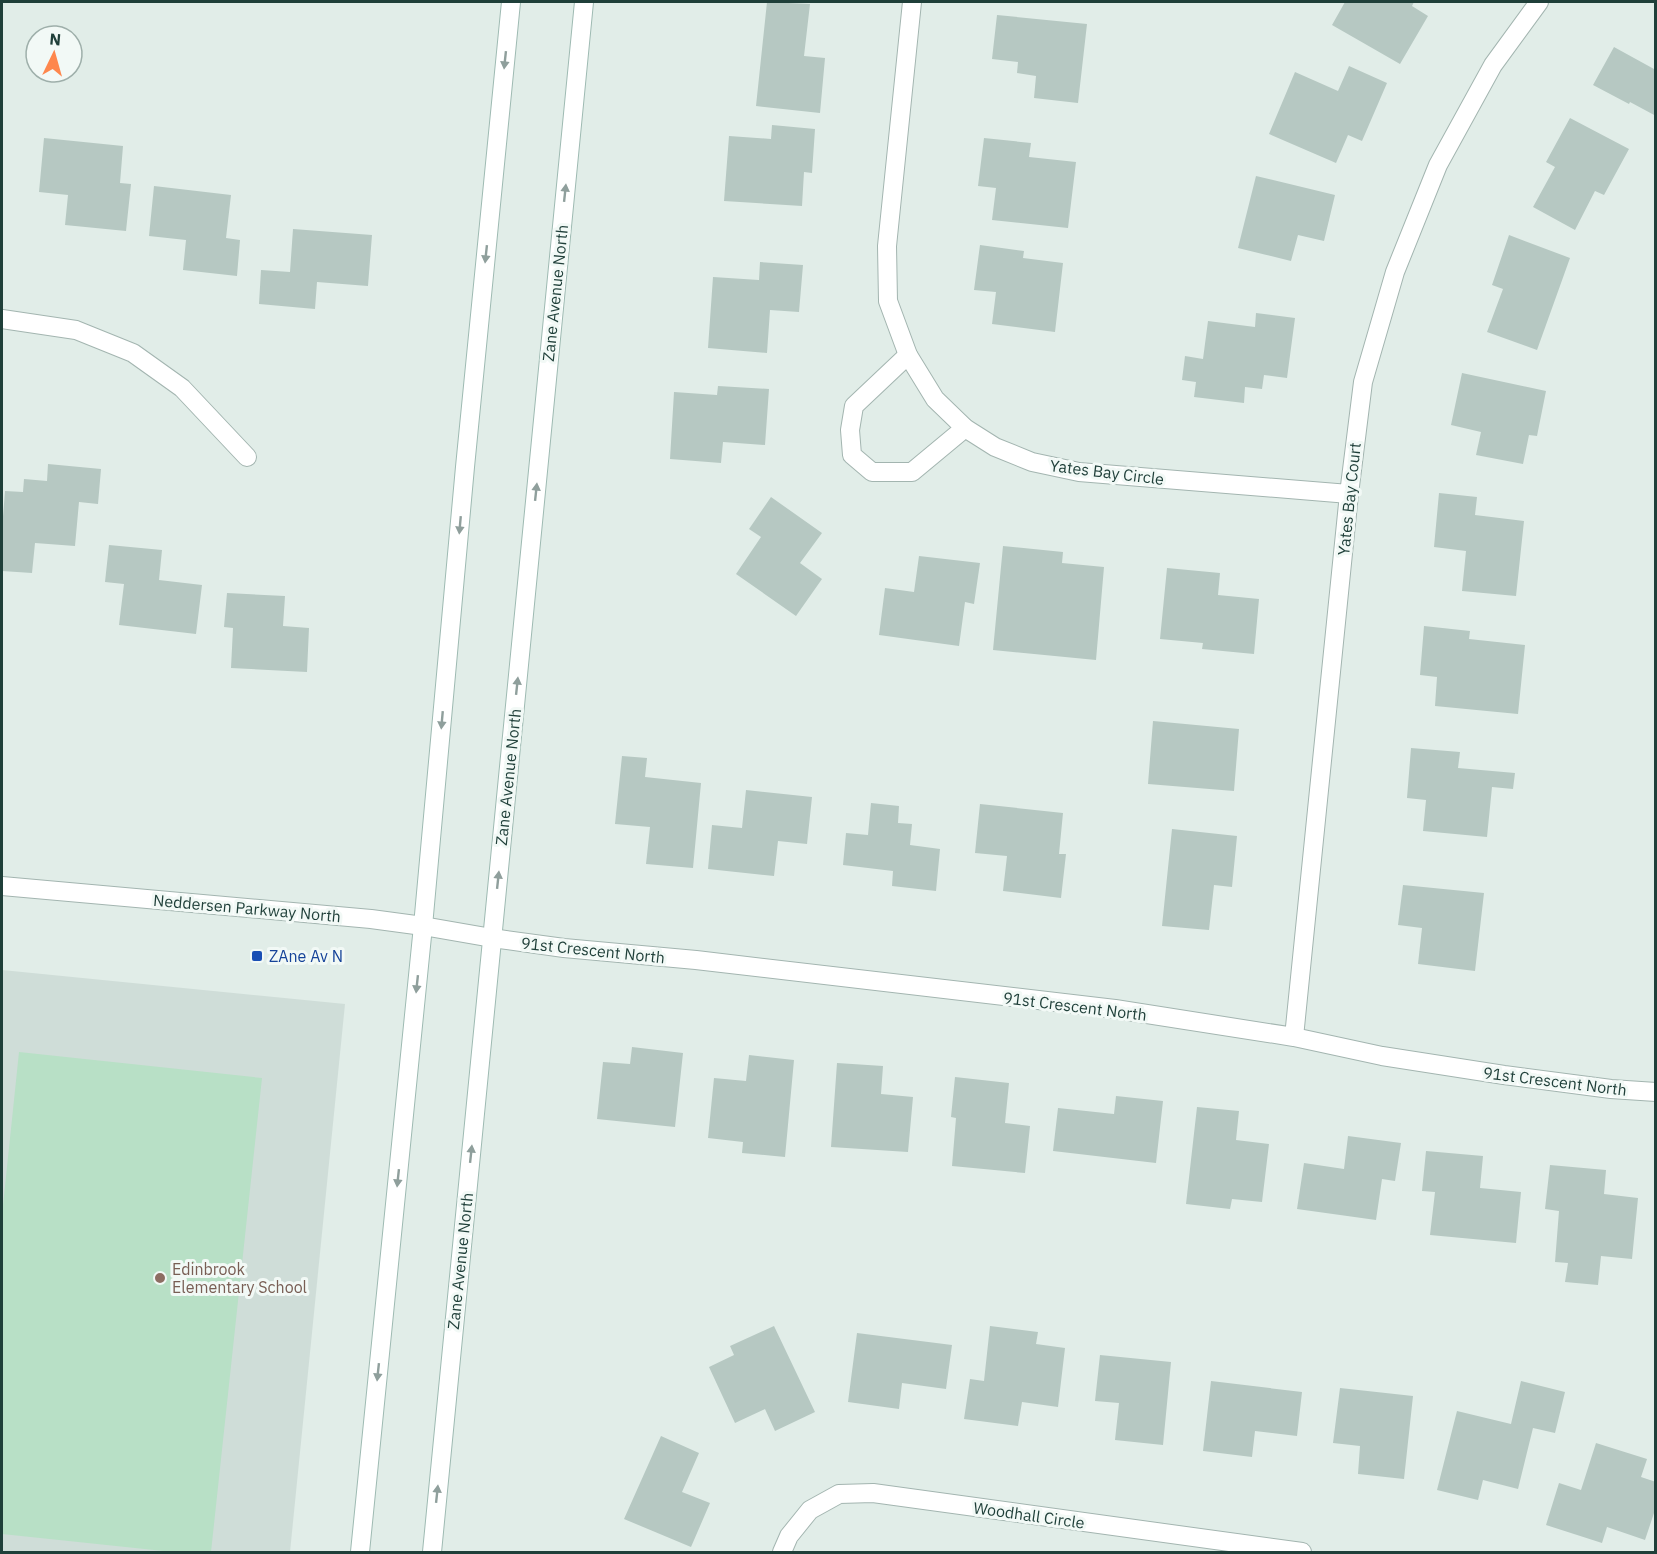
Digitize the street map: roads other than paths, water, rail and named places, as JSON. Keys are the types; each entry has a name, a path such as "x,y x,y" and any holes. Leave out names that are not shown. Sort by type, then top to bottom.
{"street":[{"path":"360,1552 423,926 511,2"},
{"name":"Zane Avenue North","path":"432,1552 584,2"},
{"name":"Yates Bay Circle","path":"912,2 887,246 888,301 908,355 934,399 964,428 995,447 1032,462 1079,472 1349,494"},
{"name":"Yates Bay Court","path":"1294,1037 1349,494 1363,382 1395,272 1438,165 1494,64 1539,2"},
{"path":"2,318 76,330 132,353 182,388 247,457"},
{"path":"908,355 854,406 850,430 852,455 872,472 912,472 964,428"},
{"name":"Neddersen Parkway North","path":"2,886 361,918 492,938"},
{"name":"91st Crescent North","path":"492,938 1115,1009 1294,1037 1382,1056 1504,1075 1611,1089 1656,1092"},
{"name":"Woodhall Circle","path":"783,1552 789,1536 810,1510 839,1494 873,1493 1302,1552"}],"place":[{"name":"ZAne Av N","path":"257,956"},
{"name":"Edinbrook Elementary School","path":"160,1278"}]}
